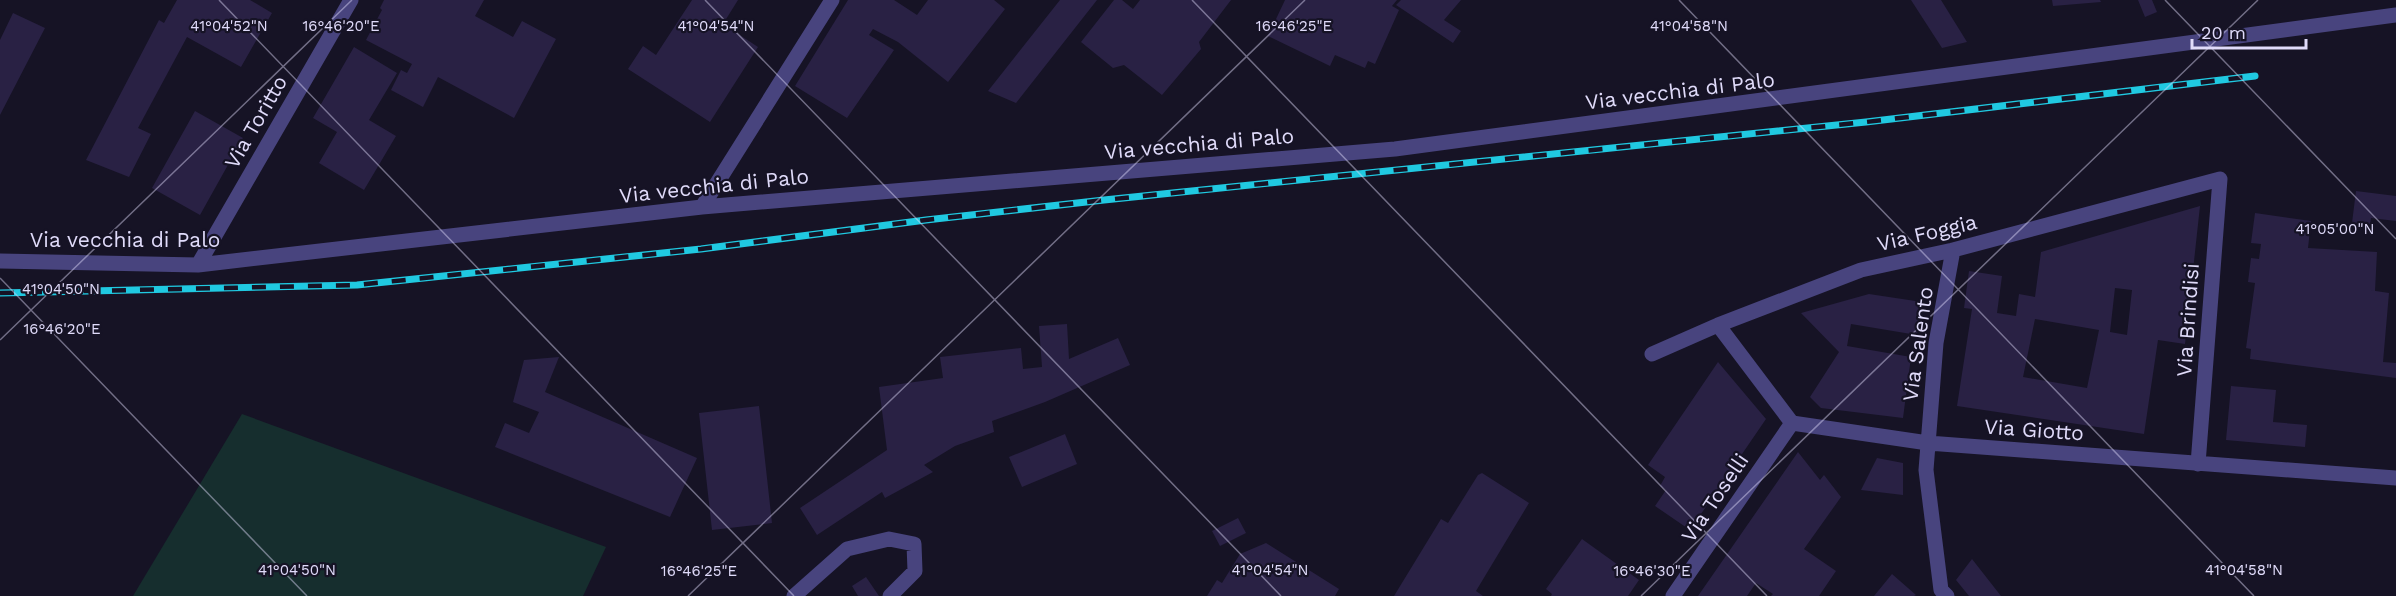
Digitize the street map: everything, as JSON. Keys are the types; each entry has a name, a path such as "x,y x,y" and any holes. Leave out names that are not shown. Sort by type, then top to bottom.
{"street":[{"name":"Via Toritto","path":"198,265 351,0"},
{"path":"702,207 832,0"},
{"name":"Via vecchia di Palo","path":"0,261 198,265 702,207 1395,149 2396,15"},
{"name":"Via Foggia","path":"1652,354 1718,325 1861,270 1953,250 2220,179"},
{"name":"Via Brindisi","path":"2198,464 2220,179"},
{"name":"Via Salento","path":"1941,594 1926,470 1936,343 1953,250"},
{"path":"1718,325 1792,423"},
{"name":"Via Giotto","path":"1792,423 1928,443 2396,478"},
{"name":"Via Toselli","path":"1673,596 1792,423"},
{"path":"794,596 847,549 889,538 914,544 915,571 890,596"}],"green space":[{"path":"242,414 606,547 583,596 133,596"}],"building":[{"path":"177,0 250,0 272,13 241,67 187,37 138,128 151,134 129,177 86,160 159,20 164,23"},
{"path":"384,0 484,0 475,16 513,37 522,21 556,39 514,118 438,77 423,107 391,90 401,70 407,73 412,64 366,40 382,10 380,8"},
{"path":"692,0 738,0 723,24 758,47 710,122 628,69 643,46 656,55"},
{"path":"848,0 894,0 917,15 928,0 994,0 1005,9 948,82 898,42 873,29 869,35 894,50 847,118 795,86"},
{"path":"1060,0 1097,0 1016,103 988,91"},
{"path":"1114,0 1122,0 1133,9 1140,0 1231,0 1199,42 1201,49 1162,95 1124,65 1113,68 1081,42"},
{"path":"1285,0 1397,0 1392,6 1399,10 1375,64 1368,61 1365,68 1335,55 1330,66 1268,36"},
{"path":"1401,0 1461,0 1444,20 1461,31 1453,43 1396,5"},
{"path":"1911,0 1941,0 1967,42 1942,48"},
{"path":"2052,0 2100,0 2101,2 2053,6"},
{"path":"2138,0 2152,0 2157,12 2145,17"},
{"path":"13,13 45,28 0,115 0,40"},
{"path":"354,47 397,73 369,120 396,136 364,190 319,163 337,132 313,118"},
{"path":"195,111 243,138 200,215 152,188"},
{"path":"2356,191 2396,196 2396,221 2371,218 2370,225 2352,223"},
{"path":"2200,206 2185,344 2158,340 2144,434 1957,406 1972,309 1964,308 1969,271 2002,276 1997,313 2016,316 2019,294 2035,297 2041,252","holes":["2115,288 2132,290 2127,335 2110,332","2035,319 2099,330 2087,388 2023,377"]},
{"path":"2255,213 2311,221 2308,248 2377,252 2375,291 2389,293 2383,362 2396,363 2396,378 2250,359 2251,349 2246,348 2255,283 2248,282 2251,258 2259,259 2261,244 2251,243"},
{"path":"1869,294 1922,302 1917,335 1851,324 1847,346 1911,357 1903,418 1821,408 1810,397 1839,352 1801,313"},
{"path":"1067,324 1069,359 1118,338 1130,365 1045,402 992,421 994,432 955,446 924,465 933,472 885,498 882,492 817,535 800,508 887,450 879,387 943,378 940,357 1021,348 1023,369 1042,367 1039,326"},
{"path":"559,357 545,392 697,458 670,517 495,447 505,423 529,433 539,412 513,402 524,360"},
{"path":"1718,362 1766,419 1690,530 1655,506 1666,490 1660,486 1665,477 1648,465"},
{"path":"2231,386 2276,390 2273,422 2307,425 2305,447 2226,440"},
{"path":"759,406 772,523 712,530 699,413"},
{"path":"1065,434 1077,464 1022,487 1009,457"},
{"path":"1798,452 1820,480 1824,475 1841,497 1804,549 1836,571 1819,596 1771,596 1773,594 1756,583 1747,596 1698,596"},
{"path":"1877,458 1903,463 1903,495 1861,490"},
{"path":"1482,473 1529,503 1476,591 1483,596 1394,596 1441,519 1448,523 1478,475"},
{"path":"1238,518 1246,533 1220,546 1212,531"},
{"path":"1582,539 1639,580 1628,596 1551,596 1552,594 1546,589"},
{"path":"1266,543 1339,589 1335,596 1207,596 1217,580 1222,583 1240,554"},
{"path":"1972,559 2001,596 1969,596 1956,580"},
{"path":"1892,574 1916,595 1874,596"},
{"path":"866,577 879,596 858,596 852,586"}],"railway":[{"path":"0,293 357,285 701,249 1104,200 1866,122 2255,76"}]}
